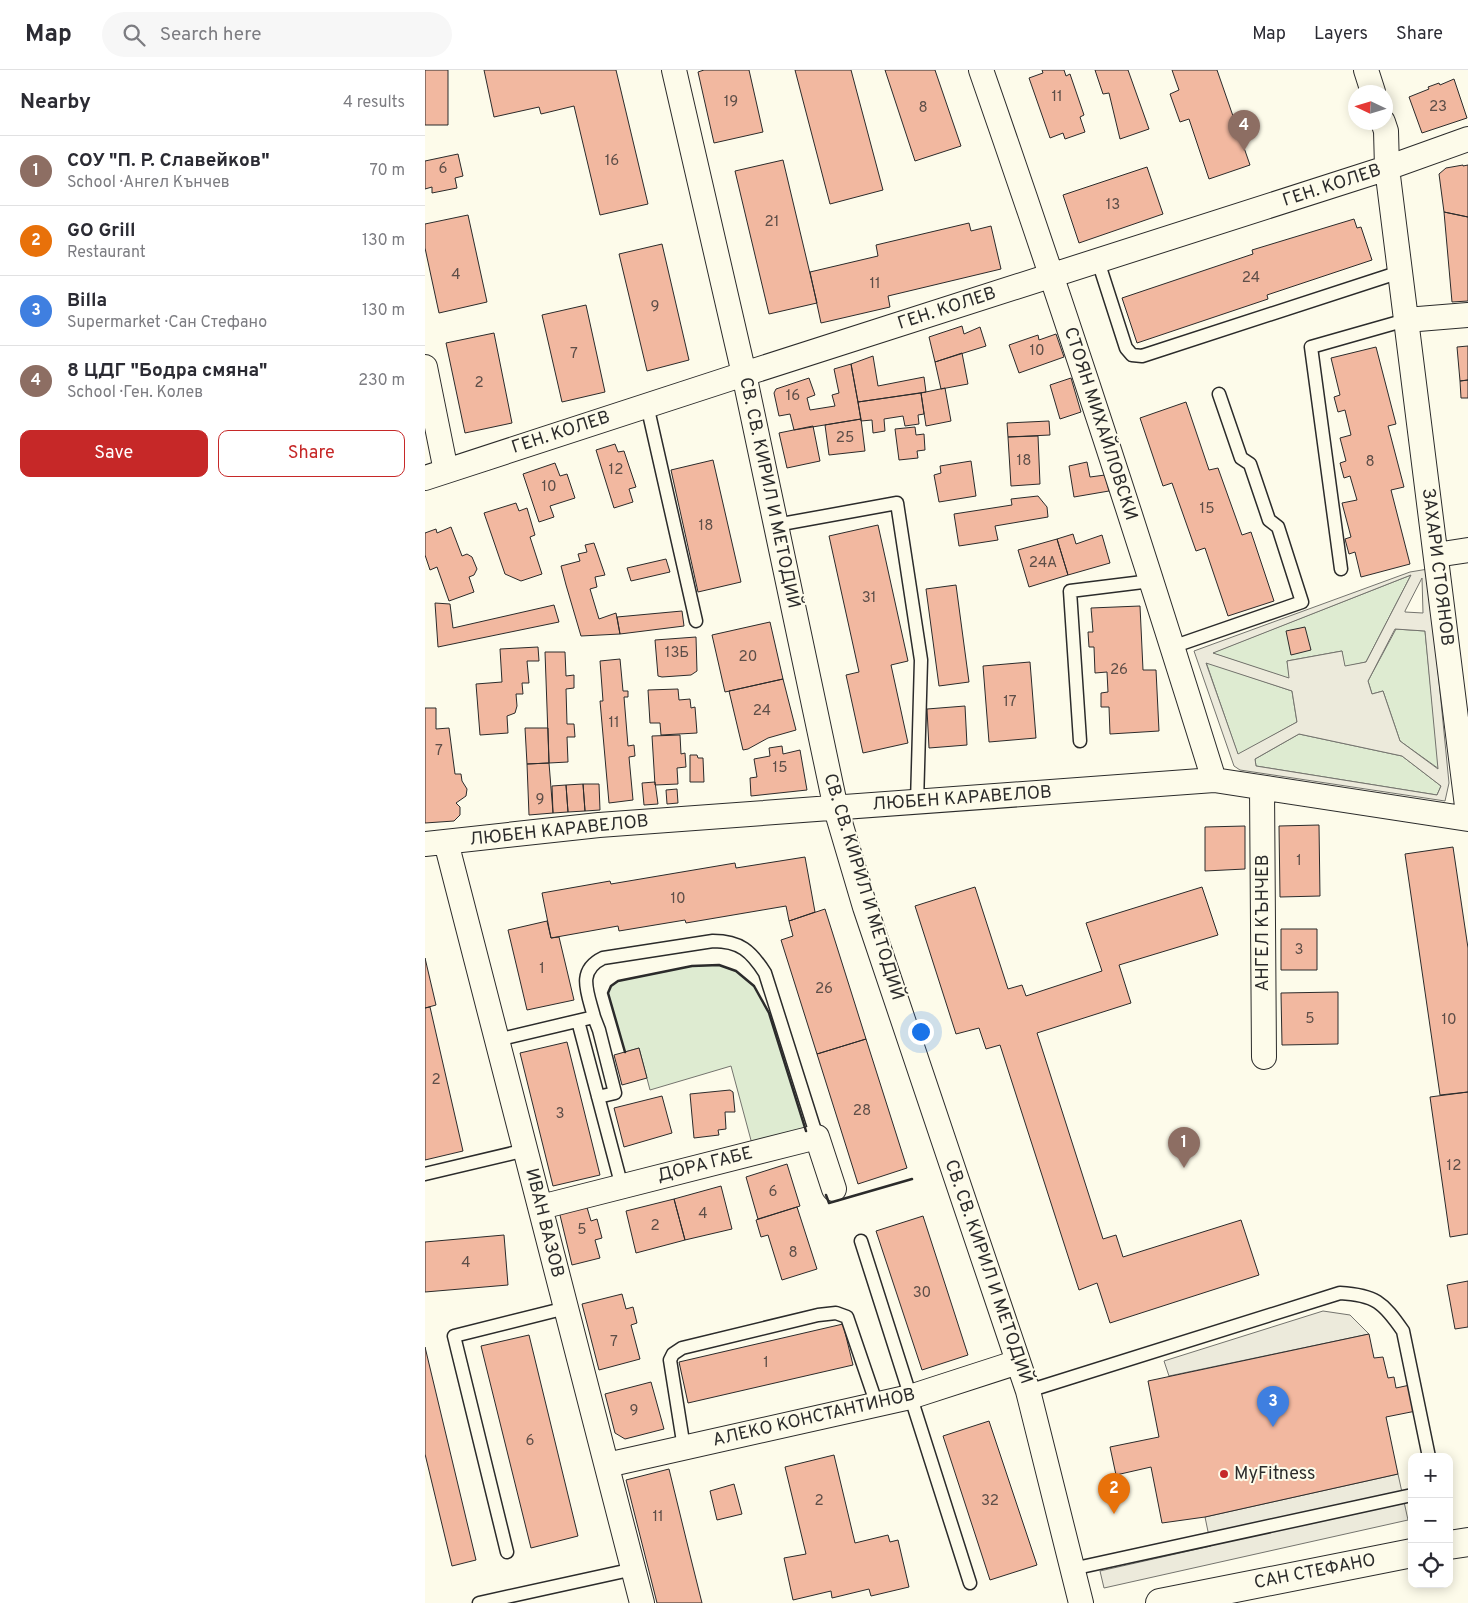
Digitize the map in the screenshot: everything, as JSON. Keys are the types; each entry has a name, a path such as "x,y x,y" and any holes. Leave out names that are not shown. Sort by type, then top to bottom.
{"street":[{"name":"СВ. СВ. КИРИЛ И МЕТОДИЙ","path":"674,70 744,374 836,809 865,907 1028,1391 1081,1603"},
{"name":"СТОЯН МИХАЙЛОВСКИ","path":"981,70 1051,276 1214,780"},
{"path":"1366,70 1371,85"},
{"name":"ЗАХАРИ СТОЯНОВ","path":"1386,130 1387,168 1468,814"},
{"name":"ГЕН. КОЛЕВ","path":"436,475 647,405 1387,168 1468,139"},
{"path":"1406,320 1468,315"},
{"path":"425,367 436,475"},
{"path":"1436,555 1468,550"},
{"name":"ЛЮБЕН КАРАВЕЛОВ","path":"436,843 599,825 1214,780 1262,789 1468,819"},
{"name":"АНГЕЛ КЪНЧЕВ","path":"1262,789 1264,1057"},
{"name":"ИВАН ВАЗОВ","path":"436,843 497,1040 642,1603"},
{"path":"817,1137 834,1189"},
{"name":"ДОРА ГАБЕ","path":"541,1207 817,1137"},
{"name":"АЛЕКО КОНСТАНТИНОВ","path":"607,1465 910,1398 1018,1362"},
{"path":"1453,1545 1468,1542"},
{"name":"САН СТЕФАНО","path":"1160,1603 1408,1554"}],"lane":[{"path":"1098,261 1126,348 1132,356 1142,356 1400,272"},
{"path":"1341,569 1311,347 1406,320"},
{"path":"1172,647 1302,602 1278,527 1269,520 1250,464 1241,458 1219,394"},
{"path":"647,405 696,621"},
{"path":"776,525 897,503 921,660 917,803"},
{"path":"1080,741 1070,592 1151,581"},
{"path":"598,1097 615,1093 586,987 586,972 594,962 603,958 713,941 727,941 741,946 755,956 765,973 817,1137"},
{"path":"497,1040 594,1017"},
{"path":"578,1021 622,1186"},
{"path":"425,1174 526,1150"},
{"path":"861,1241 970,1583"},
{"path":"1028,1391 1340,1293 1360,1294 1376,1300 1393,1316 1403,1331 1428,1453"},
{"path":"507,1552 453,1336 566,1308"},
{"path":"684,1448 670,1360 673,1354 682,1348 818,1315 836,1313 847,1317 877,1405"},
{"path":"1072,1569 1408,1495"},
{"path":"479,1603 634,1569"}],"green space":[{"path":"1411,575 1366,662 1344,667 1342,651 1287,661 1290,679 1212,653"},
{"path":"1396,629 1425,631 1439,769 1400,741 1383,691 1372,694 1368,681"},
{"path":"1206,662 1292,691 1297,722 1238,755"},
{"path":"1299,734 1402,756 1441,786 1437,795 1256,766 1255,759"},
{"path":"719,965 736,971 754,986 769,1013 806,1131 752,1144 731,1066 650,1090 639,1048 625,1052 608,993 611,986 618,981 692,966"}],"shaded area":[{"path":"1428,569 1449,783 1445,801 1240,770 1234,766 1194,651 1410,572","holes":["1411,575 1366,662 1345,666 1342,651 1287,661 1289,678 1213,653","1422,578 1423,613 1405,611","1395,629 1425,631 1438,769 1400,741 1383,691 1372,694 1368,681","1206,663 1292,691 1297,722 1238,754","1299,734 1402,756 1441,786 1437,795 1256,766 1255,759"]},
{"path":"1323,1311 1350,1315 1369,1334 1169,1376 1164,1361"},
{"path":"1398,1474 1408,1520 1104,1588 1100,1571 1211,1546 1205,1517"}],"building":[{"path":"425,70 448,70 448,125 425,125"},
{"path":"484,70 616,70 648,204 600,215 574,106 541,114 539,107 494,117"},
{"path":"704,70 749,70 763,132 714,143 698,72"},
{"path":"795,70 851,70 883,190 830,204"},
{"path":"885,70 935,70 961,146 915,161"},
{"path":"1042,70 1064,70 1066,76 1070,74 1084,115 1080,117 1085,132 1065,139 1063,133 1050,138 1029,78 1043,73"},
{"path":"1095,70 1128,70 1149,129 1120,139 1109,93 1103,94"},
{"path":"1172,70 1217,70 1250,165 1209,179 1189,119 1180,122 1170,94 1179,90"},
{"path":"1454,79 1467,118 1422,133 1409,97 1429,89 1428,87 1439,83 1440,85"},
{"path":"458,154 463,176 455,178 457,188 432,193 432,187 425,189 425,161"},
{"path":"783,160 817,303 769,314 735,171"},
{"path":"1468,165 1468,217 1444,212 1439,174 1446,168"},
{"path":"1147,167 1163,214 1079,243 1063,195"},
{"path":"1444,212 1468,217 1468,301 1452,302"},
{"path":"468,215 487,302 439,313 425,248 425,224"},
{"path":"1354,219 1357,228 1361,227 1372,260 1267,295 1268,299 1137,343 1122,298 1253,254 1252,250"},
{"path":"969,223 971,231 991,226 1001,269 888,296 890,307 821,323 810,272 878,256 876,245"},
{"path":"662,244 689,360 647,371 619,254"},
{"path":"586,305 605,392 562,402 542,315"},
{"path":"962,326 964,334 980,327 986,346 935,362 929,337"},
{"path":"494,333 512,423 465,433 446,343"},
{"path":"1056,334 1064,357 1019,373 1009,345 1038,335 1039,340"},
{"path":"1468,346 1468,380 1460,381 1457,347"},
{"path":"1376,347 1396,424 1388,426 1404,487 1391,490 1410,564 1361,577 1355,552 1349,554 1345,539 1351,537 1342,503 1357,500 1350,476 1344,478 1340,463 1346,461 1340,438 1351,435 1345,410 1338,412 1334,397 1340,395 1331,358"},
{"path":"962,353 968,384 941,389 935,362"},
{"path":"873,356 878,386 924,377 926,392 858,402 851,364"},
{"path":"851,364 861,419 794,430 790,414 779,416 774,393 776,389 809,378 815,395 807,398 810,410 835,406 832,395 839,393 834,369"},
{"path":"1071,378 1081,412 1060,419 1050,385"},
{"path":"1468,380 1468,398 1461,398 1460,381"},
{"path":"945,388 951,421 926,426 921,393"},
{"path":"921,393 924,414 918,415 919,424 905,426 903,416 884,419 885,431 873,433 872,420 861,421 858,402"},
{"path":"1186,402 1209,470 1218,468 1242,535 1251,532 1274,601 1228,616 1205,548 1196,551 1172,483 1163,486 1140,418"},
{"path":"861,419 865,451 829,455 825,425"},
{"path":"1049,421 1050,435 1008,437 1007,423"},
{"path":"813,426 820,461 787,468 779,433"},
{"path":"915,427 916,435 924,434 925,450 917,451 918,458 899,460 895,429"},
{"path":"1038,436 1040,484 1011,486 1008,437"},
{"path":"615,444 618,452 624,451 636,487 629,489 633,502 614,508 596,450"},
{"path":"713,460 741,582 698,592 671,470"},
{"path":"971,461 976,496 939,502 934,475 941,473 940,466"},
{"path":"1087,462 1090,477 1105,475 1109,491 1074,497 1069,466"},
{"path":"555,463 560,476 567,474 575,498 550,506 554,517 539,522 523,474"},
{"path":"1038,496 1047,507 1048,517 995,526 998,540 959,546 954,514 1012,505 1011,499"},
{"path":"516,503 519,511 527,508 535,535 530,537 542,574 521,581 505,574 484,513"},
{"path":"878,525 908,661 891,665 908,743 863,753 846,675 859,672 829,536"},
{"path":"451,527 462,556 467,554 472,557 477,569 474,575 469,577 474,592 449,601 437,567 430,570 425,555 425,533 436,529 437,533"},
{"path":"1073,534 1076,544 1102,535 1110,563 1068,575 1057,539"},
{"path":"1057,539 1068,575 1029,587 1018,550"},
{"path":"594,543 605,575 595,577 597,587 590,589 599,619 616,613 620,634 581,636 566,585 561,566 580,561 578,554 587,552 585,545"},
{"path":"666,559 670,572 631,581 627,568"},
{"path":"956,585 969,682 939,686 926,589"},
{"path":"435,603 450,604 453,628 554,605 559,622 438,647"},
{"path":"1140,606 1143,670 1156,670 1159,731 1110,734 1109,707 1101,707 1101,693 1108,692 1107,672 1095,673 1094,647 1089,647 1088,632 1093,632 1091,608"},
{"path":"682,611 684,626 620,634 617,617"},
{"path":"770,622 783,679 725,692 712,635"},
{"path":"1305,627 1311,650 1291,655 1286,631"},
{"path":"696,637 697,671 691,675 658,676 655,640"},
{"path":"538,647 539,661 527,661 529,683 522,683 523,694 516,694 517,706 515,713 507,716 508,733 480,735 476,684 502,682 500,649"},
{"path":"545,652 565,652 566,676 574,675 574,688 566,689 567,724 574,724 575,737 567,737 568,762 549,763"},
{"path":"620,659 623,691 628,691 628,697 624,697 628,746 634,745 635,756 629,757 633,800 609,803 600,701 603,701 600,661"},
{"path":"1030,662 1036,738 989,742 983,666"},
{"path":"783,679 796,730 768,738 743,750 729,691"},
{"path":"678,689 679,700 690,699 691,708 695,707 697,733 661,735 660,723 650,723 648,690"},
{"path":"965,706 967,745 929,748 927,709"},
{"path":"425,708 436,708 436,729 449,728 455,774 461,774 462,781 467,789 466,796 456,803 460,807 460,815 454,821 425,823"},
{"path":"525,728 548,728 549,763 527,764"},
{"path":"680,735 681,754 685,753 686,767 677,768 678,784 655,785 652,736"},
{"path":"782,746 783,754 800,750 807,790 751,796 750,778 757,777 754,759 770,756 769,748"},
{"path":"690,755 697,755 698,758 703,758 704,782 690,782"},
{"path":"549,763 553,813 529,815 527,764"},
{"path":"655,782 658,804 644,805 642,783"},
{"path":"583,784 585,811 568,812 566,785"},
{"path":"583,784 599,784 600,810 585,811"},
{"path":"566,785 568,812 553,813 552,786"},
{"path":"677,789 678,803 667,804 666,790"},
{"path":"1319,825 1320,896 1280,897 1279,826"},
{"path":"1245,826 1245,869 1205,871 1205,827"},
{"path":"1453,847 1468,948 1468,1092 1440,1095 1405,854"},
{"path":"805,857 815,912 789,921 786,906 686,923 685,920 619,931 618,926 551,938 542,893 610,881 611,884 735,863 736,868"},
{"path":"975,887 1008,989 1022,985 1026,996 1102,971 1086,923 1202,887 1218,935 1119,965 1131,1003 1037,1033 1103,1239 1116,1235 1123,1257 1241,1220 1259,1275 1110,1323 1097,1283 1079,1290 1000,1045 986,1049 979,1028 956,1034 915,906"},
{"path":"825,909 866,1039 817,1054 781,940 793,936 789,921"},
{"path":"547,921 551,938 559,937 574,1000 527,1010 508,930"},
{"path":"1281,929 1317,929 1317,970 1281,970"},
{"path":"425,958 436,1005 425,1008"},
{"path":"1338,992 1338,1044 1282,1045 1281,993"},
{"path":"430,1007 463,1151 425,1160 425,1008"},
{"path":"866,1039 907,1168 858,1184 817,1054"},
{"path":"567,1042 600,1175 553,1186 520,1053"},
{"path":"639,1048 647,1078 622,1085 614,1055"},
{"path":"730,1090 733,1092 735,1112 725,1112 726,1129 718,1130 719,1135 694,1138 690,1094"},
{"path":"1468,1092 1468,1234 1450,1237 1430,1097"},
{"path":"662,1096 672,1133 624,1147 614,1108"},
{"path":"787,1164 800,1206 758,1219 746,1177"},
{"path":"721,1186 732,1229 685,1240 674,1199"},
{"path":"674,1199 685,1240 636,1253 626,1211"},
{"path":"586,1204 591,1221 597,1219 602,1238 595,1240 600,1258 572,1265 559,1211"},
{"path":"797,1207 817,1269 782,1280 768,1235 761,1237 756,1220"},
{"path":"923,1216 968,1355 922,1370 876,1231"},
{"path":"504,1235 508,1285 425,1292 425,1242"},
{"path":"1468,1281 1468,1327 1455,1329 1447,1285"},
{"path":"622,1294 626,1309 633,1307 637,1323 631,1325 640,1359 599,1370 582,1304"},
{"path":"843,1324 853,1365 688,1403 679,1362"},
{"path":"1369,1334 1374,1358 1383,1357 1388,1378 1394,1377 1396,1388 1410,1385 1416,1411 1386,1417 1398,1474 1205,1517 1162,1523 1151,1467 1116,1475 1110,1447 1159,1437 1148,1381"},
{"path":"529,1335 578,1536 531,1548 481,1346"},
{"path":"425,1347 476,1560 452,1566 425,1454"},
{"path":"651,1382 664,1429 625,1439 615,1433 605,1394"},
{"path":"989,1421 1037,1565 990,1580 943,1436"},
{"path":"834,1455 855,1543 888,1535 890,1542 898,1540 909,1587 871,1596 869,1589 832,1598 831,1591 793,1600 784,1558 806,1554 785,1467"},
{"path":"669,1469 702,1603 657,1603 626,1480"},
{"path":"734,1484 742,1514 717,1520 710,1491"}],"wall":[{"path":"625,1052 608,993 611,986 618,981 692,966 719,965 736,971 754,986 769,1013 806,1131"},
{"path":"826,1195 829,1203 912,1179"}],"place":[{"name":"8 ЦДГ \"Бодра смяна\"","path":"1244,151"},
{"name":"СОУ \"П. Р. Славейков\"","path":"1184,1168"},
{"name":"Billa","path":"1273,1427"},
{"name":"MyFitness","path":"1224,1474"},
{"name":"GO Grill","path":"1114,1514"}]}
